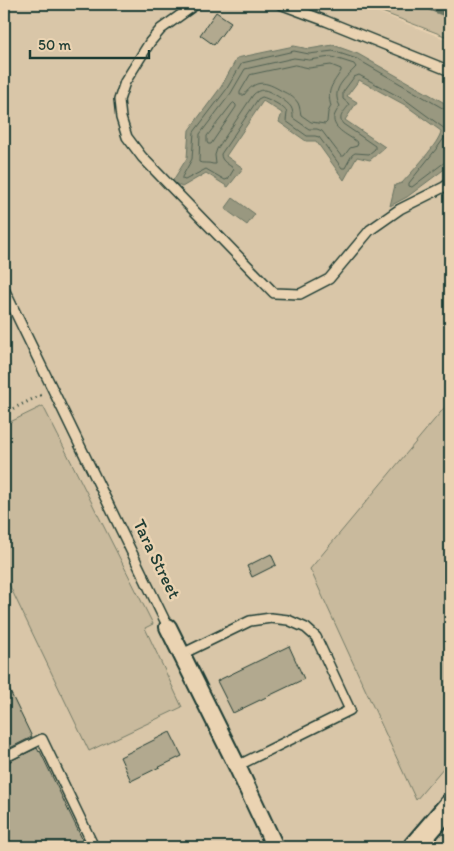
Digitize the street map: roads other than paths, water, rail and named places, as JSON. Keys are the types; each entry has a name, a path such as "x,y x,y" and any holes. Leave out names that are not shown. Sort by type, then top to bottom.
{"street":[{"name":"Tara Street","path":"168,627 275,847"},
{"path":"414,847 450,805"}],"lane":[{"path":"196,4 161,28 150,42 125,82 119,100 121,118 127,137 142,157 274,293 300,294 329,279 370,230 400,209 450,183"},
{"path":"280,4 450,71"},
{"name":"Tara Street","path":"4,289 168,627"},
{"path":"182,654 243,624 266,618 288,620 299,625 311,632 319,643 350,710 237,766"},
{"path":"4,758 42,739 94,847"}],"water":[{"path":"333,45 358,54 450,106 450,165 407,197 390,206 395,185 402,183 431,150 441,131 405,105 359,80 347,96 357,102 345,120 385,147 370,160 357,157 344,180 316,141 306,141 279,122 282,113 263,101 226,156 243,168 228,187 206,173 182,187 172,182 187,158 189,130 221,87 237,58 294,46 309,49"},
{"path":"233,198 255,214 247,225 225,209"}],"waterway":[{"path":"419,4 450,16"}]}
